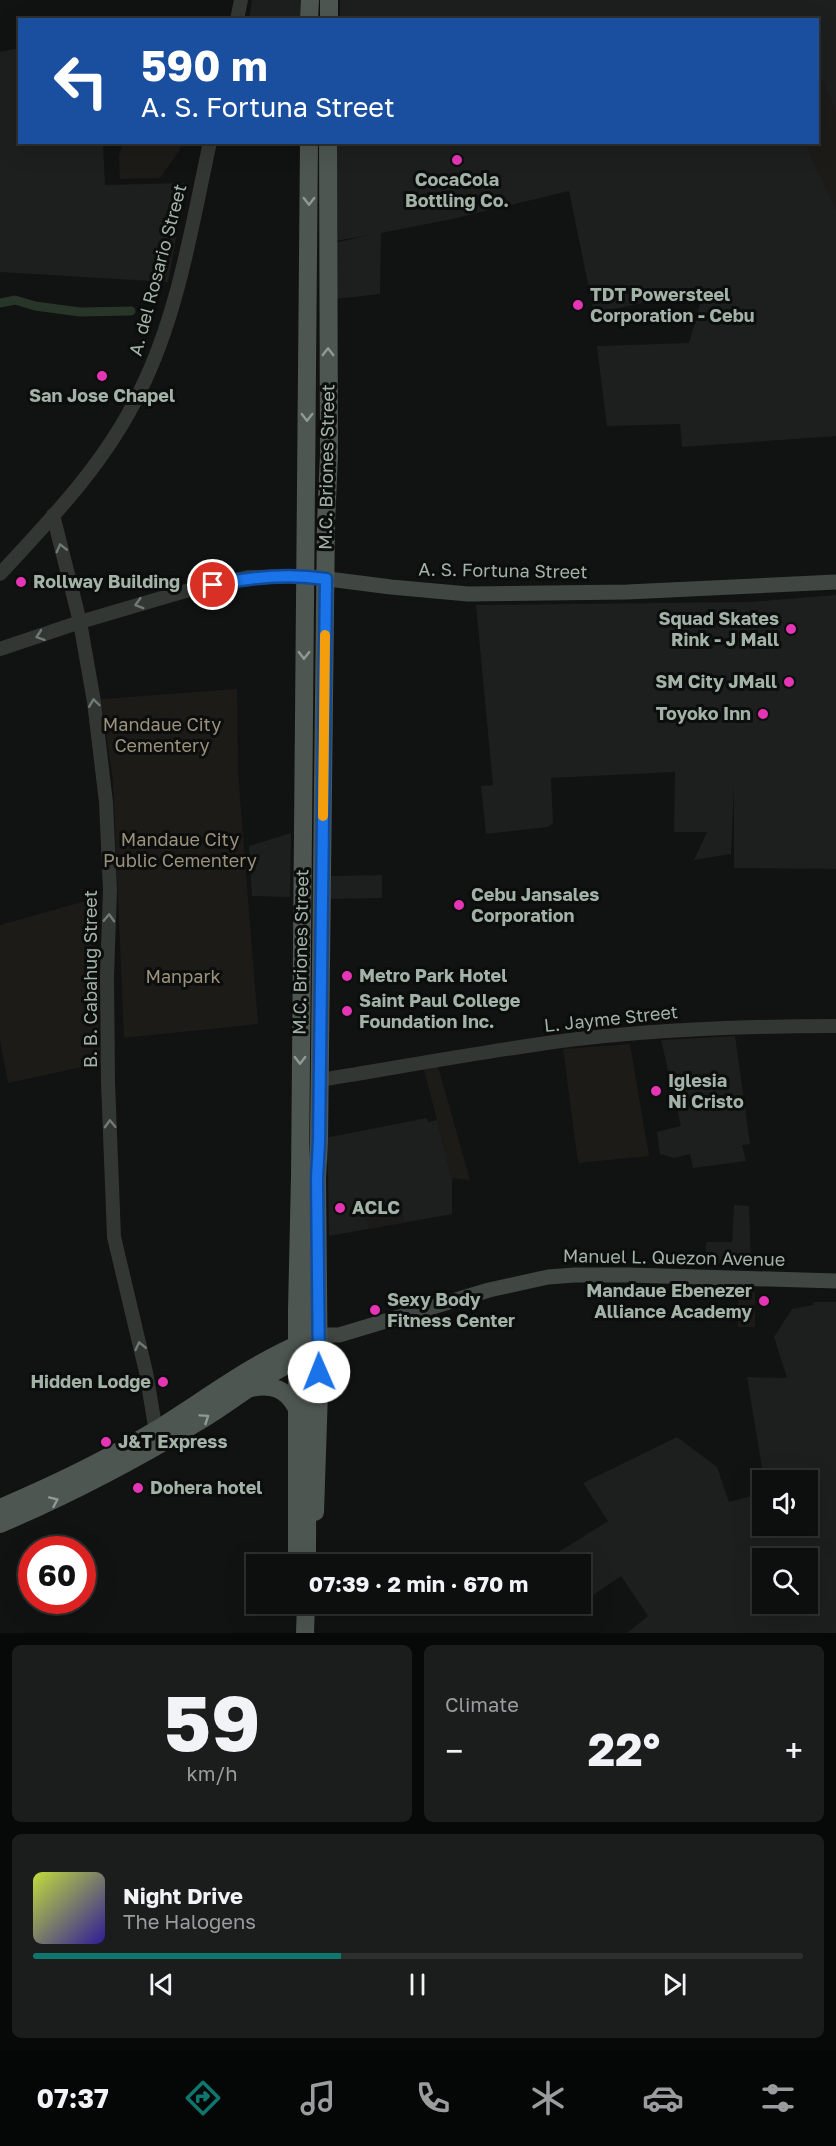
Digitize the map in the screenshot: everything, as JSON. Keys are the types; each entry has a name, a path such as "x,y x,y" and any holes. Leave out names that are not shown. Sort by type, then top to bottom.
{"main road":[{"path":"309,18 310,0"},
{"path":"329,18 330,0"},
{"name":"M.C. Briones Street","path":"305,1554 296,1407 309,144"},
{"name":"M.C. Briones Street","path":"307,1554 319,1344 319,1115 329,455 328,144"},
{"name":"A. S. Fortuna Street","path":"305,576 468,594 638,592 836,582"},
{"name":"M.C. Briones Street","path":"300,1113 308,1183"},
{"name":"M.C. Briones Street","path":"308,1183 319,1115"},
{"path":"306,1554 308,1183"},
{"name":"Manuel L. Quezon Avenue","path":"319,1344 339,1335 489,1290 548,1277 629,1275 836,1281"},
{"path":"0,1524 60,1498 157,1438 268,1359 287,1339 297,1313 306,1319 313,1318 318,1310"},
{"path":"268,1359 319,1344"},
{"path":"0,1508 198,1422 297,1352"},
{"path":"249,1388 264,1386 276,1388 289,1395 296,1407"}],"street":[{"path":"237,18 241,0"},
{"name":"A. del Rosario Street","path":"0,574 99,461 140,392 171,307 188,246 210,144"},
{"name":"B. B. Cabahug Street","path":"53,515 80,622 94,702 106,802 110,890 107,975 108,1082 114,1237 146,1372 157,1438"},
{"name":"A. S. Fortuna Street","path":"0,649 80,622 182,592 248,577 305,576"},
{"name":"L. Jayme Street","path":"320,1080 573,1040 698,1028 836,1026"}],"shaded area":[{"path":"252,0 302,0 302,18 249,18"},
{"path":"340,0 836,0 836,436 682,447 680,424 607,426 597,346 689,343 704,290 594,313 569,191 452,219 381,233 380,294 335,299 334,243 370,235 335,241 337,144 819,144 819,18 340,18"},
{"path":"18,48 18,144 103,144 105,185 186,183 168,282 0,272 0,52"},
{"path":"836,595 836,869 734,868 734,785 731,854 694,860 707,832 674,832 675,772 551,778 553,823 548,827 486,834 481,786 493,785 476,605 750,602"},
{"path":"291,833 290,897 252,896 249,846"},
{"path":"382,875 382,898 331,899 330,876"},
{"path":"735,1036 750,1144 742,1145 746,1161 693,1168 690,1154 674,1158 660,1154 657,1132 681,1126 661,1040"},
{"path":"427,1118 428,1122 437,1120 452,1178 452,1214 329,1236 325,1138"},
{"path":"734,1205 749,1206 751,1265 705,1265 706,1242 732,1242"},
{"path":"814,1302 836,1302 836,1633 627,1633 648,1616 621,1576 591,1596 591,1554 556,1554 608,1521 583,1483 677,1437 717,1467 729,1502 752,1496 752,1536 818,1536 818,1470 762,1470 747,1377 787,1378 774,1337 792,1309 813,1305"}],"green space":[{"path":"822,79 836,111 836,211 805,144 819,144 819,80"},
{"path":"122,144 181,144 179,151 160,178 120,179 119,155"},
{"path":"237,689 238,772 258,1024 124,1038 113,781 101,699"},
{"path":"96,898 95,977 101,1063 8,1083 0,1040 0,925"},
{"path":"630,1044 649,1156 578,1163 563,1049"},
{"path":"437,1063 470,1180 452,1178 423,1066"},
{"path":"402,1208 404,1223 368,1228 366,1213"},
{"path":"738,1290 755,1290 755,1327 738,1327"}],"waterway":[{"path":"0,303 15,300 35,306 80,312 131,311"}],"slow traffic":[{"path":"323,816 325,635"}],"place":[{"name":"CocaCola Bottling Co.","path":"457,160"},
{"name":"TDT Powersteel Corporation - Cebu","path":"578,305"},
{"name":"San Jose Chapel","path":"102,376"},
{"name":"Rollway Building","path":"21,582"},
{"name":"Squad Skates Rink - J Mall","path":"791,629"},
{"name":"SM City JMall","path":"789,682"},
{"name":"Toyoko Inn","path":"763,714"},
{"name":"Cebu Jansales Corporation","path":"459,905"},
{"name":"Metro Park Hotel","path":"347,976"},
{"name":"Saint Paul College Foundation Inc.","path":"347,1011"},
{"name":"Iglesia Ni Cristo","path":"656,1091"},
{"name":"ACLC","path":"340,1208"},
{"name":"Mandaue Ebenezer Alliance Academy","path":"764,1301"},
{"name":"Sexy Body Fitness Center","path":"375,1310"},
{"name":"Hidden Lodge","path":"163,1382"},
{"name":"J&T Express","path":"106,1442"},
{"name":"Dohera hotel","path":"138,1488"}],"route":[{"path":"213,585 248,577 305,576 326,579 317,1178 319,1372"}],"park label":[{"name":"Mandaue City Cementery","path":"162,735"},
{"name":"Mandaue City Public Cementery","path":"180,850"},
{"name":"Manpark","path":"183,977"}]}
